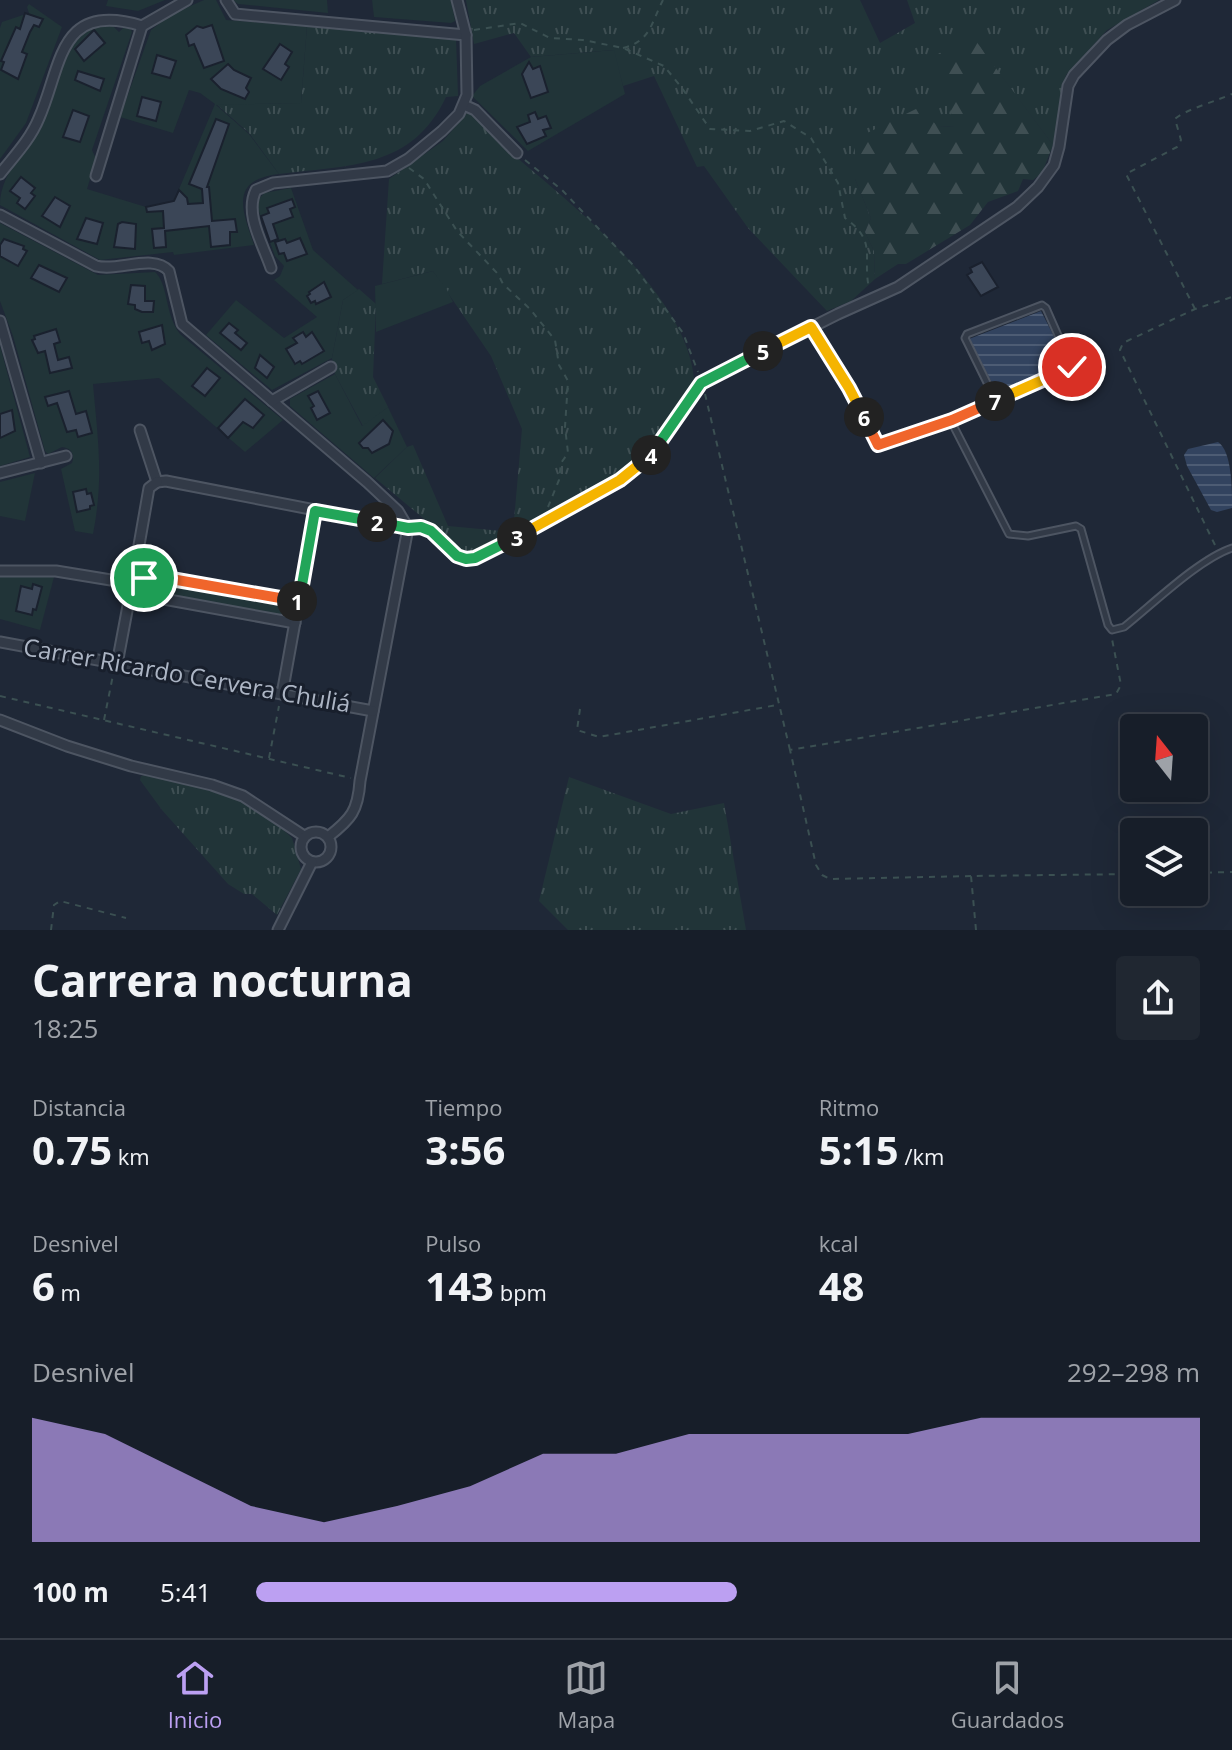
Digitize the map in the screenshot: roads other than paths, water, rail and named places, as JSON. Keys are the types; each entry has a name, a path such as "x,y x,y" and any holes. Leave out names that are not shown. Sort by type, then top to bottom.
{"street":[{"path":"96,176 142,26 187,0"},
{"path":"226,0 235,14 466,35"},
{"path":"271,268 252,214 251,200 256,190 273,183 380,172 402,164 459,114 467,95 466,35 457,0"},
{"path":"457,556 475,558 620,480 652,454 701,383 871,300 928,269 987,230 1028,197 1054,165 1068,86 1074,75 1107,40 1127,25 1175,0"},
{"path":"0,174 28,139 39,117 63,41 73,26 97,14 123,16 142,26"},
{"path":"464,105 475,110 517,153"},
{"path":"0,215 96,266 164,265 169,271 182,324 367,482 406,523"},
{"path":"0,321 41,463"},
{"path":"272,401 331,367"},
{"path":"140,430 157,482"},
{"path":"0,473 66,456"},
{"path":"135,568 149,488 157,482 166,481 315,511 406,523"},
{"path":"281,699 315,511"},
{"path":"328,837 346,822 358,804 406,523"},
{"path":"135,568 144,575 299,602"},
{"path":"135,568 122,571 117,581 120,590 295,623"},
{"path":"0,571 56,571 117,581"},
{"path":"115,668 133,594 144,586 144,575"},
{"name":"Carrer Ricardo Cervera Chuliá","path":"0,642 115,668 281,699 373,711"},
{"path":"0,720 67,746 243,796 304,836 320,832 328,837 331,846 329,855 322,861 312,862 301,853 304,836"},
{"path":"278,930 312,862"}],"lane":[{"path":"996,401 965,338 967,334 1042,305 1072,367 996,401 952,420 1009,534 1028,536 1076,526 1081,529 1108,625 1115,630 1124,627 1219,554 1232,548"}],"water":[{"path":"1041,311 1068,364 998,394 969,339"},
{"path":"1218,442 1229,462 1232,508 1217,512 1211,510 1184,455 1188,449"}]}
